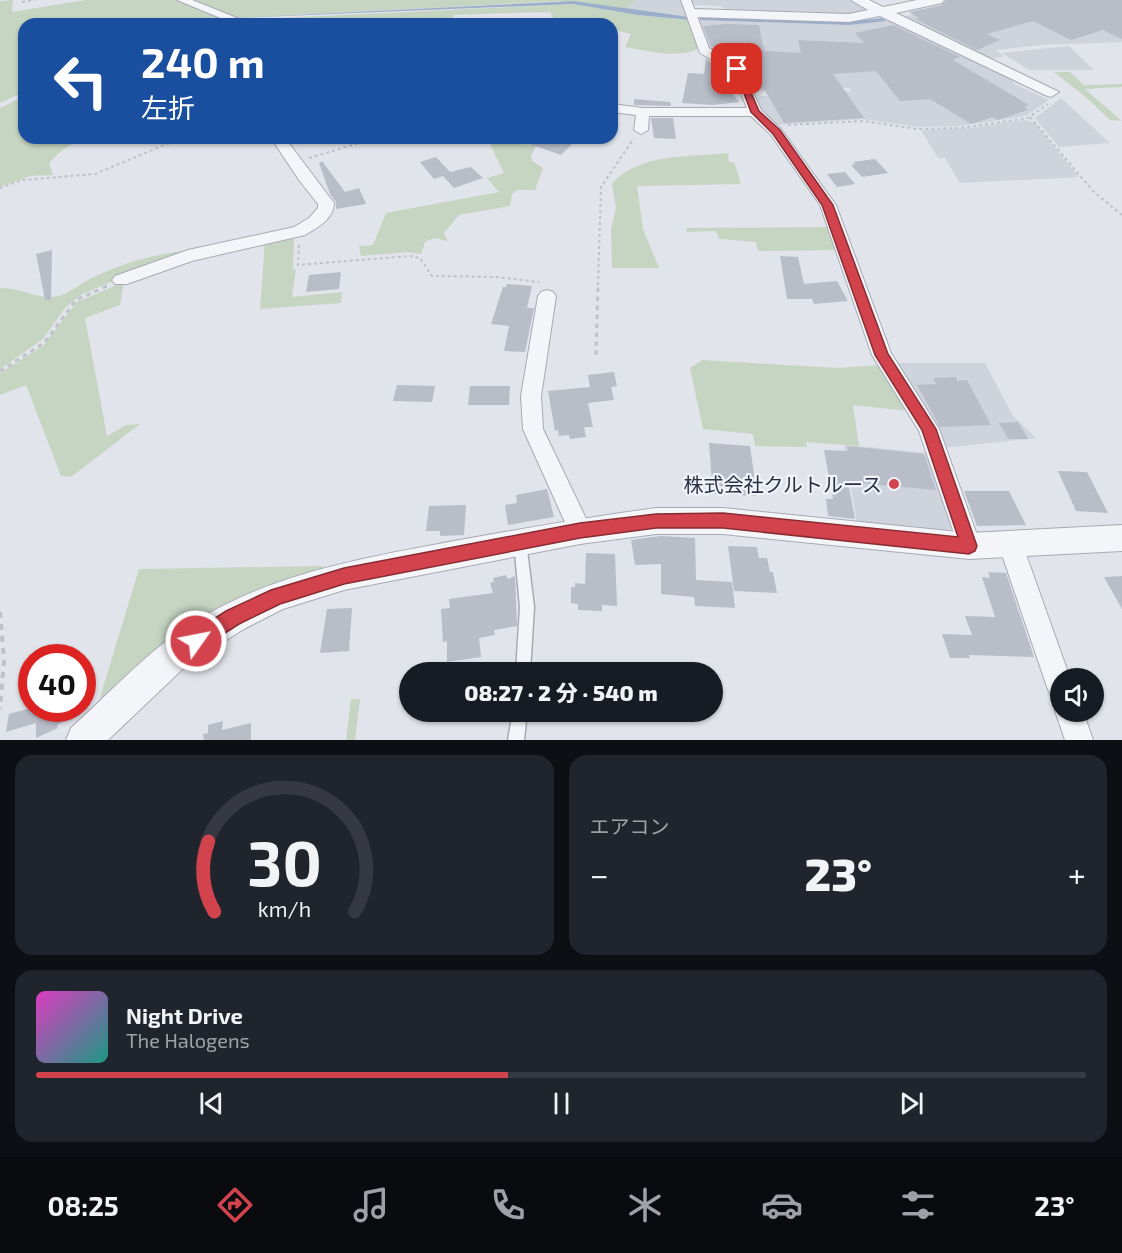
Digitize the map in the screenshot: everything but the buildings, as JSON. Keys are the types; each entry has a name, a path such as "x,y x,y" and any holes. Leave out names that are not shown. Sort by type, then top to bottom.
{"street":[{"path":"182,0 229,18"},
{"path":"686,0 694,13 703,49 711,56 737,69 755,112 771,126 828,205 882,355 929,429 969,546"},
{"path":"858,0 1051,92"},
{"path":"694,13 849,18 884,13 936,0"},
{"path":"618,109 643,112 755,112"},
{"path":"640,129 643,112"},
{"path":"121,280 188,256 299,231 322,216 327,203 282,144"},
{"path":"547,296 531,396 533,429 580,531"},
{"path":"83,740 177,653 233,618 277,596 344,576 580,531 656,521 723,521 969,546 1122,538"},
{"path":"1010,543 1053,668"},
{"path":"1073,722 1079,740"}],"lane":[{"path":"520,542 527,607 524,662"},
{"path":"516,740 518,722"}],"path":[{"path":"22,2 34,0"},
{"path":"771,126 863,121 917,129 944,129 1030,117 1053,101 1051,92"},
{"path":"1030,117 1094,192 1122,215"},
{"path":"596,355 602,187 604,178 640,129"},
{"path":"0,188 28,177 74,178 98,173 167,144"},
{"path":"294,162 356,144"},
{"path":"299,231 298,265 410,256 420,258 432,276 496,277 549,284 547,296"},
{"path":"0,371 44,343 76,300 121,280"},
{"path":"0,612 5,637 5,678 0,709"}],"shaded area":[{"path":"635,0 683,0 689,17 625,10"},
{"path":"691,0 851,0 871,10 856,15 739,12 717,6 693,5"},
{"path":"972,0 1122,1 1122,42 1041,45 995,50 1004,56 991,59 903,17"},
{"path":"698,20 849,25 892,20 1012,78 1013,83 1049,100 1026,116 960,126 918,127 863,119 775,125 759,112 753,99 761,96 851,91 849,88 751,92 744,82 773,81 760,67 738,66 708,50"},
{"path":"1069,46 1094,70 1029,70 1002,53"},
{"path":"1061,98 1110,143 1059,147 1035,118"},
{"path":"1025,120 1035,123 1079,177 960,183 945,158 938,158 921,130 971,128"},
{"path":"893,363 985,363 1013,416 1036,438 943,448"},
{"path":"844,445 929,453 953,526 947,531 857,524"}],"green space":[{"path":"13,0 12,12 86,0 177,0 222,18 18,18 18,95 0,103 0,1"},
{"path":"188,0 635,0 625,10 561,1 235,18"},
{"path":"573,4 638,15 690,20 698,49 672,54 625,47 631,34 618,31 618,18 553,18 550,12 453,15 453,18 282,18"},
{"path":"1054,72 1070,72 1084,85 1122,84 1122,87 1085,89 1122,121 1110,120"},
{"path":"18,99 18,144 72,144 49,164 53,175 30,176 0,187 0,108"},
{"path":"490,144 536,145 531,156 532,161 543,168 535,190 517,190 512,194 510,206 459,215 444,233 448,241 434,238 425,242 421,254 408,252 361,256 359,246 373,245 386,213 499,192 487,178 504,173"},
{"path":"728,153 729,162 734,162 741,184 637,186 643,229 659,268 612,268 611,229 616,208 612,184 623,174 650,162 681,156"},
{"path":"831,227 839,250 758,251 756,242 719,239 716,231 687,232 686,228"},
{"path":"294,237 293,269 296,269 292,297 342,292 341,303 260,309 265,241"},
{"path":"200,250 165,260 82,294 65,308 43,339 0,369 0,288 45,297 59,296 121,265 159,255"},
{"path":"124,282 120,305 85,318 107,436 126,425 140,424 71,477 61,476 26,385 0,395 0,373 43,346 77,302"},
{"path":"702,360 837,368 880,365 909,411 853,405 859,446 806,442 807,447 755,446 753,434 703,429 690,368"},
{"path":"324,566 96,713 139,569"},
{"path":"351,699 360,699 355,740 346,740"}],"water":[{"path":"573,1 689,17 690,20 638,15 573,4 236,18"},
{"path":"699,17 847,22 882,18 886,21 849,25 700,20"}],"waterway":[{"path":"832,22 858,22"}],"place":[{"name":"株式会社クルトルース","path":"894,484"}],"route":[{"path":"196,641 233,618 277,596 344,576 580,531 656,521 723,521 969,546 929,429 882,355 828,205 776,132 755,112 737,69"}]}
